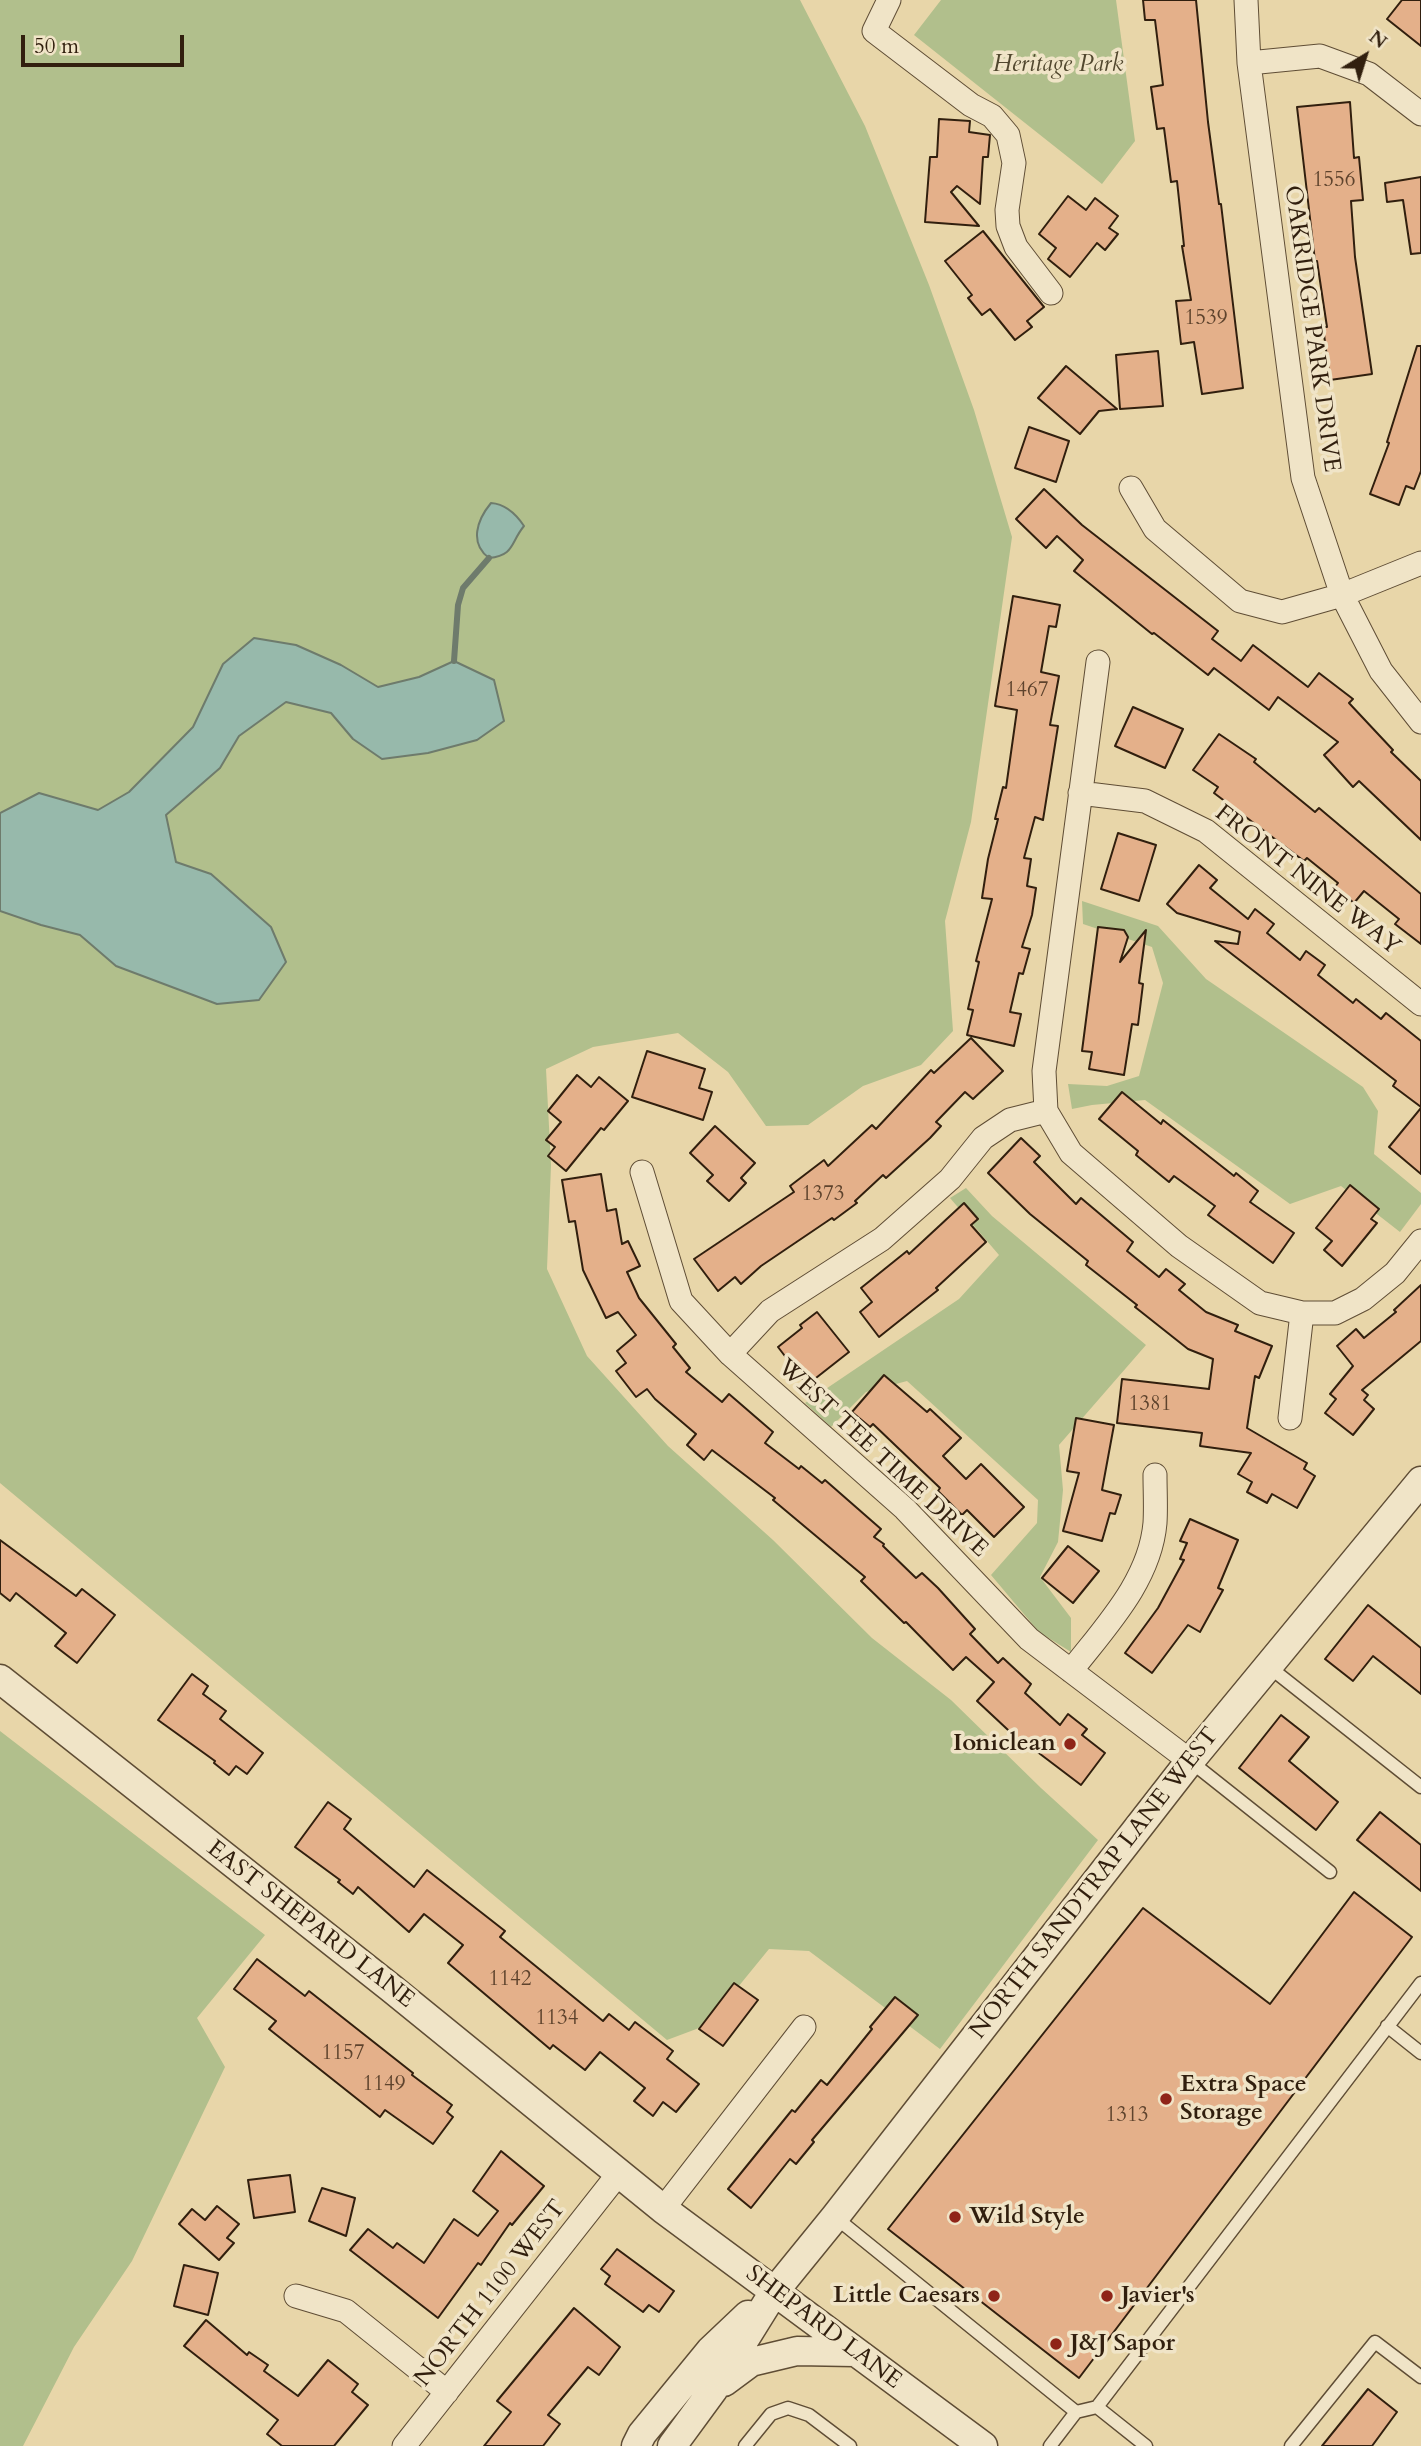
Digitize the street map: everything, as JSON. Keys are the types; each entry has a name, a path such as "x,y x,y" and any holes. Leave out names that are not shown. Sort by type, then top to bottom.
{"street":[{"path":"889,0 874,32 971,105 992,116 1008,135 1014,163 1007,210 1008,226 1020,253 1051,293"},
{"name":"OAKRIDGE PARK DRIVE","path":"1245,0 1249,63 1303,478 1342,595 1381,671 1421,722"},
{"path":"1249,63 1320,56 1369,74 1421,114"},
{"path":"1131,488 1155,529 1240,601 1282,612 1342,595 1421,562"},
{"path":"1098,662 1044,1071 1046,1111 1071,1153 1179,1247 1261,1303 1302,1313 1335,1313 1363,1299 1395,1273 1421,1241"},
{"name":"FRONT NINE WAY","path":"1080,793 1145,801 1206,831 1421,1004"},
{"path":"730,1354 770,1311 883,1239 950,1179 983,1138 1010,1120 1046,1111"},
{"name":"WEST TEE TIME DRIVE","path":"642,1172 681,1301 730,1354 905,1509 1029,1639 1190,1761"},
{"path":"1290,1418 1302,1313"},
{"path":"1071,1671 1127,1599 1147,1559 1155,1525 1155,1475"},
{"name":"NORTH SANDTRAP LANE WEST","path":"774,2292 1190,1761 1421,1481"},
{"name":"EAST SHEPARD LANE","path":"0,1679 391,1988 663,2209"},
{"path":"663,2209 804,2027"},
{"name":"NORTH 1100 WEST","path":"404,2446 619,2173"},
{"name":"SHEPARD LANE","path":"663,2209 983,2446"},
{"path":"672,2446 713,2390 774,2292"},
{"path":"636,2446 642,2434 710,2351 774,2292"},
{"path":"296,2296 346,2311 447,2392"},
{"path":"713,2390 751,2362 797,2351 855,2352"}],"lane":[{"path":"1268,1666 1421,1787"},
{"path":"1190,1761 1330,1872"},
{"path":"1050,2446 1076,2412 1097,2407 1421,1983"},
{"path":"1387,2026 1421,2053"},
{"path":"835,2217 1076,2412"},
{"path":"1292,2446 1375,2342 1421,2377"},
{"path":"1097,2407 1146,2446"},
{"path":"745,2446 771,2414 788,2408 808,2415 850,2446"}],"green space":[{"path":"0,0 800,0 865,126 929,285 974,410 1012,537 971,822 945,921 953,1031 921,1065 863,1086 808,1125 766,1126 728,1072 678,1033 593,1047 546,1069 551,1165 547,1269 587,1356 668,1446 773,1540 872,1638 951,1700 1098,1840 940,2049 809,1951 769,1949 707,2025 667,2040 0,1483"},
{"name":"Heritage Park","path":"941,0 1116,0 1135,141 1102,184 914,35"},
{"path":"1082,901 1158,926 1206,979 1363,1087 1378,1111 1374,1154 1421,1193 1421,1204 1400,1232 1341,1186 1290,1204 1145,1100 1072,1109 1068,1084 1107,1086 1139,1076 1163,983 1152,947 1083,924"},
{"path":"966,1188 992,1216 1146,1345 1059,1445 1063,1490 1058,1542 1040,1577 1071,1618 1071,1652 1039,1632 991,1575 1037,1523 1038,1500 907,1381 866,1392 831,1427 805,1403 959,1299 999,1255 950,1198"},
{"path":"0,1731 265,1935 197,2018 225,2067 132,2261 74,2347 23,2446 0,2446"}],"shaded area":[{"path":"491,503 510,510 524,526 508,551 489,558 479,545 477,531"},
{"path":"254,638 296,645 341,665 378,687 419,677 454,661 494,680 504,721 477,740 428,753 382,759 353,739 331,713 286,702 239,736 220,768 166,815 176,862 211,874 271,927 286,962 259,1000 217,1004 116,966 80,935 0,911 0,813 39,793 98,810 129,792 193,727 223,664"}],"building":[{"path":"1143,0 1196,0 1208,122 1221,204 1243,388 1202,394 1194,342 1181,344 1176,301 1191,300 1182,246 1177,181 1171,182 1164,128 1157,129 1151,87 1163,85 1155,20 1145,20"},
{"path":"1402,0 1421,0 1421,46 1387,19"},
{"path":"1350,102 1354,158 1359,157 1363,200 1351,201 1355,257 1372,374 1330,380 1323,327 1327,327 1315,261 1297,107"},
{"path":"939,119 970,121 969,132 990,135 988,157 983,157 980,204 957,186 951,192 979,226 925,222 930,157 937,157"},
{"path":"1421,177 1421,253 1411,254 1403,200 1387,202 1385,183"},
{"path":"1068,196 1086,210 1095,198 1118,216 1109,228 1118,234 1105,250 1097,243 1070,277 1048,259 1056,248 1039,234"},
{"path":"983,231 1044,307 1027,321 1032,327 1015,340 990,309 982,315 968,298 972,295 945,261"},
{"path":"1417,346 1421,346 1421,471 1414,489 1406,486 1399,505 1370,494 1389,443 1387,442"},
{"path":"1158,351 1163,406 1120,409 1116,355"},
{"path":"1066,366 1117,409 1099,411 1080,434 1038,398"},
{"path":"1029,427 1069,441 1056,482 1015,468"},
{"path":"1044,489 1082,525 1218,631 1212,639 1241,661 1253,645 1308,687 1319,673 1353,699 1349,703 1393,750 1391,752 1421,781 1421,840 1359,781 1353,787 1324,755 1338,742 1278,697 1269,710 1214,668 1208,675 1074,571 1083,560 1057,536 1046,548 1016,519"},
{"path":"1013,596 1060,605 1056,627 1049,626 1041,672 1059,676 1050,725 1058,726 1043,820 1035,817 1024,858 1031,859 1027,886 1036,888 1032,915 1022,947 1030,949 1023,974 1019,973 1010,1012 1021,1014 1014,1046 967,1035 973,1010 968,1009 979,962 976,961 992,899 982,898 988,859 1003,787 1006,788 1017,710 995,706"},
{"path":"1133,707 1183,729 1165,768 1115,746"},
{"path":"1219,734 1256,759 1254,762 1315,812 1319,808 1421,894 1421,944 1395,924 1399,919 1364,891 1354,903 1335,887 1338,883 1307,858 1304,861 1214,793 1218,787 1193,770"},
{"path":"1118,833 1156,845 1139,901 1101,889"},
{"path":"1199,865 1217,880 1210,888 1248,919 1255,909 1274,924 1267,933 1300,960 1306,951 1325,965 1318,975 1353,1003 1356,999 1381,1019 1386,1013 1421,1041 1421,1107 1393,1086 1396,1081 1215,941 1238,944 1240,932 1177,913 1167,904"},
{"path":"1098,927 1124,930 1128,937 1120,962 1146,930 1139,983 1143,984 1138,1025 1132,1024 1124,1075 1089,1069 1092,1052 1082,1051"},
{"path":"971,1038 1003,1071 973,1099 965,1092 936,1122 941,1126 930,1138 886,1178 883,1175 855,1201 857,1203 761,1266 741,1284 735,1277 718,1291 694,1259 794,1192 790,1186 824,1160 828,1166 872,1125 876,1129 931,1070 934,1073"},
{"path":"647,1051 705,1069 699,1088 712,1092 703,1120 632,1097"},
{"path":"577,1075 591,1087 599,1077 628,1101 604,1130 601,1128 566,1171 548,1156 555,1147 546,1140 561,1122 548,1111"},
{"path":"1122,1092 1161,1124 1163,1120 1234,1176 1236,1173 1258,1191 1250,1202 1294,1233 1273,1263 1208,1215 1215,1206 1174,1176 1169,1182 1136,1155 1138,1151 1099,1119"},
{"path":"1421,1108 1421,1174 1389,1147"},
{"path":"715,1126 755,1163 741,1178 746,1183 729,1201 707,1181 713,1175 690,1153"},
{"path":"1021,1138 1040,1156 1034,1162 1076,1204 1081,1198 1133,1242 1127,1251 1159,1277 1166,1269 1185,1284 1179,1290 1206,1312 1238,1325 1235,1331 1272,1346 1259,1378 1255,1376 1247,1428 1307,1463 1304,1469 1315,1476 1297,1508 1272,1494 1267,1503 1247,1492 1252,1482 1238,1474 1251,1453 1200,1446 1202,1433 1117,1423 1122,1379 1209,1389 1213,1359 1188,1349 1135,1307 1137,1305 1086,1265 1088,1261 1030,1214 988,1173"},
{"path":"601,1174 607,1211 616,1209 622,1244 628,1241 640,1266 627,1272 639,1298 676,1344 673,1347 690,1368 686,1372 722,1402 729,1394 773,1432 765,1443 799,1469 801,1466 822,1483 825,1480 881,1529 874,1537 916,1578 922,1573 938,1588 975,1629 970,1634 998,1663 1003,1658 1031,1684 1025,1693 1060,1725 1068,1714 1087,1729 1082,1735 1105,1753 1081,1785 1023,1741 1022,1743 977,1701 994,1682 966,1657 953,1670 861,1581 865,1577 773,1500 775,1498 712,1450 704,1460 687,1445 696,1434 647,1389 636,1397 616,1371 626,1363 617,1351 636,1335 618,1312 606,1318 583,1270 575,1221 569,1222 562,1180"},
{"path":"1350,1185 1379,1209 1371,1219 1377,1223 1342,1266 1324,1250 1332,1241 1316,1228"},
{"path":"964,1203 978,1219 971,1225 986,1242 936,1288 938,1290 879,1337 860,1312 872,1302 861,1288 907,1251 909,1254"},
{"path":"1421,1285 1421,1341 1362,1390 1368,1395 1364,1400 1374,1409 1353,1435 1325,1413 1336,1399 1330,1394 1353,1366 1337,1346 1356,1329 1364,1338 1396,1312 1394,1310"},
{"path":"817,1312 849,1352 807,1385 778,1347"},
{"path":"884,1375 927,1412 930,1409 961,1438 943,1456 966,1479 981,1464 1024,1507 994,1537 967,1510 962,1515 938,1491 940,1488 873,1424 870,1427 852,1412"},
{"path":"1076,1418 1114,1425 1102,1490 1121,1495 1115,1514 1110,1513 1102,1541 1063,1531 1079,1473 1067,1471"},
{"path":"1190,1519 1238,1540 1218,1588 1223,1590 1200,1632 1188,1625 1152,1673 1125,1653 1158,1608 1184,1560 1180,1559 1187,1543 1180,1541"},
{"path":"0,1540 76,1596 82,1589 115,1615 77,1663 55,1646 66,1633 16,1593 10,1601 0,1593"},
{"path":"1068,1546 1099,1571 1073,1603 1042,1578"},
{"path":"1368,1605 1421,1648 1421,1694 1373,1656 1353,1681 1325,1659"},
{"path":"192,1674 208,1686 203,1694 226,1711 220,1719 263,1753 247,1774 236,1766 229,1775 214,1763 215,1761 158,1720"},
{"path":"1281,1715 1309,1737 1289,1761 1338,1802 1316,1830 1239,1768"},
{"path":"328,1802 351,1819 344,1829 414,1887 427,1870 505,1931 500,1937 603,2021 609,2014 629,2030 635,2022 673,2051 667,2059 699,2084 676,2112 663,2102 653,2116 634,2101 645,2088 600,2052 585,2070 553,2045 550,2049 448,1963 463,1945 424,1914 409,1932 358,1887 353,1894 338,1882 340,1880 295,1847"},
{"path":"1380,1812 1421,1845 1421,1891 1357,1840"},
{"path":"1354,1892 1412,1937 1079,2378 888,2229 1143,1908 1270,2004"},
{"path":"257,1959 305,1996 309,1991 452,2105 447,2112 453,2117 433,2144 385,2110 380,2117 269,2029 276,2021 234,1989"},
{"path":"734,1983 758,2000 723,2046 699,2029"},
{"path":"895,1997 918,2015 812,2140 814,2142 796,2164 790,2159 751,2208 728,2189 792,2110 795,2112 821,2080 827,2085"},
{"path":"501,2151 544,2186 512,2225 510,2223 481,2265 478,2263 438,2318 350,2250 368,2229 393,2248 397,2243 424,2263 454,2219 478,2236 498,2211 473,2191"},
{"path":"290,2175 295,2212 254,2218 248,2180"},
{"path":"322,2188 355,2198 346,2236 309,2221"},
{"path":"217,2206 239,2224 227,2238 234,2243 219,2260 179,2224 192,2209 205,2220"},
{"path":"617,2249 674,2291 659,2312 649,2305 643,2312 605,2284 610,2276 601,2269"},
{"path":"184,2265 218,2273 208,2315 174,2306"},
{"path":"574,2308 620,2347 599,2375 588,2367 548,2415 560,2424 543,2446 484,2446 511,2412 497,2401"},
{"path":"206,2320 247,2355 249,2352 268,2365 264,2371 298,2396 328,2360 358,2384 352,2392 368,2405 334,2446 282,2446 267,2434 278,2420 184,2346"},
{"path":"1368,2389 1397,2412 1372,2446 1322,2446"}],"waterway":[{"path":"454,661 458,605 463,588 489,558"}],"place":[{"name":"Ioniclean","path":"1070,1744"},
{"name":"Extra Space Storage","path":"1166,2099"},
{"name":"Wild Style","path":"955,2217"},
{"name":"Little Caesars","path":"994,2296"},
{"name":"Javier's","path":"1107,2296"},
{"name":"J&J Sapor","path":"1056,2344"}]}
